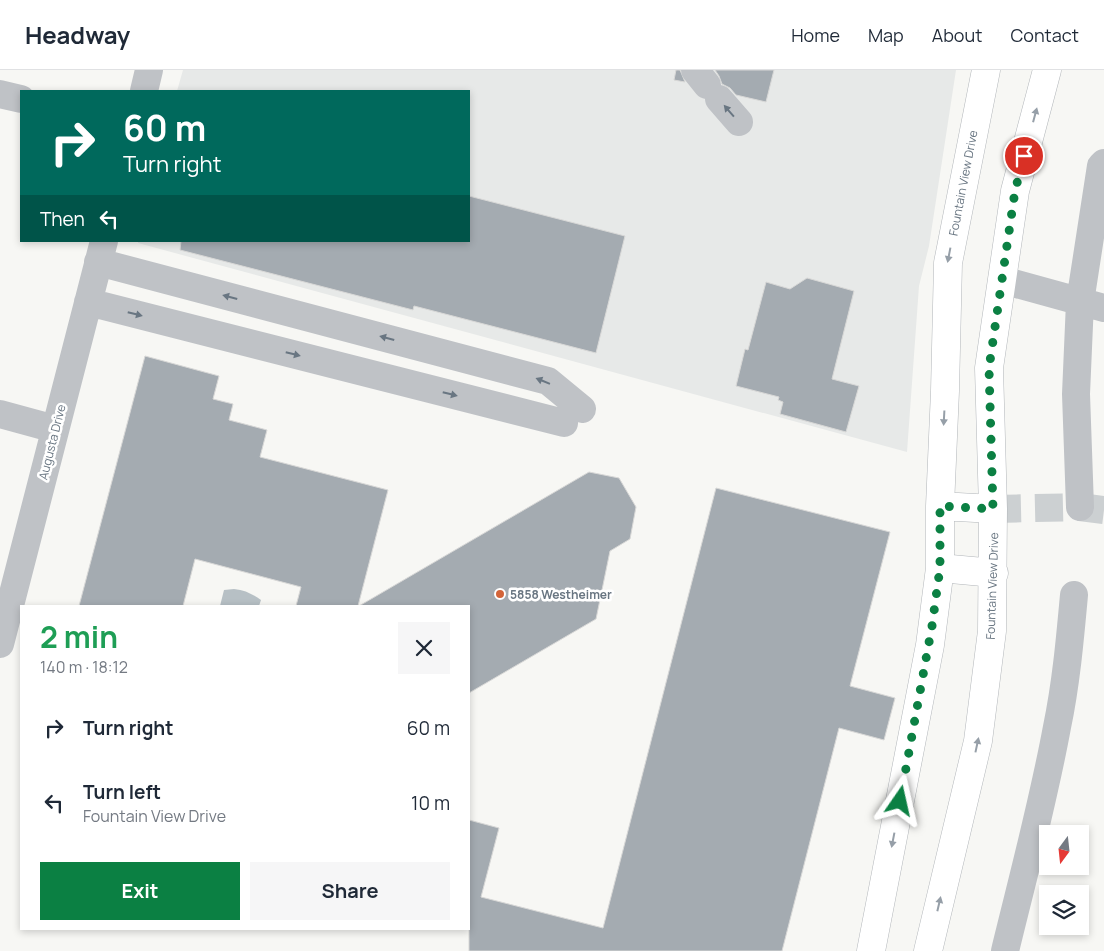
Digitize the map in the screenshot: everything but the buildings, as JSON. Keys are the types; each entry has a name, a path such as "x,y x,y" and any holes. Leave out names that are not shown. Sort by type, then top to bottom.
{"main road":[{"name":"Fountain View Drive","path":"871,951 930,645 940,568 940,506 946,391 948,263 986,70"},
{"name":"Fountain View Drive","path":"928,951 978,741 992,631 994,573 989,368 1015,191 1047,70"},
{"path":"940,506 993,509"},
{"path":"940,568 994,573"}],"street":[{"path":"144,90 149,70"},
{"path":"707,85 739,122"},
{"path":"0,94 20,99"},
{"path":"1080,507 1076,394 1092,304 1101,166 1104,163"},
{"path":"88,302 573,416 548,381 101,252"},
{"name":"Augusta Drive","path":"2,629 101,252"},
{"path":"1002,280 1092,304"},
{"path":"0,414 55,429"},
{"path":"1004,951 1058,726 1069,653 1074,595"}],"shaded area":[{"path":"183,70 956,70 929,246 919,286 907,452 138,243 470,242 470,90 177,90"},
{"path":"224,590 242,590 261,600 259,605 220,605"}],"tunnel":[{"path":"993,509 1080,507 1104,510"}],"place":[{"name":"5858 Westheimer","path":"500,594"}],"route":[{"path":"900,801 930,645 940,568 940,506 993,509 989,368 1015,191 1024,156"}]}
